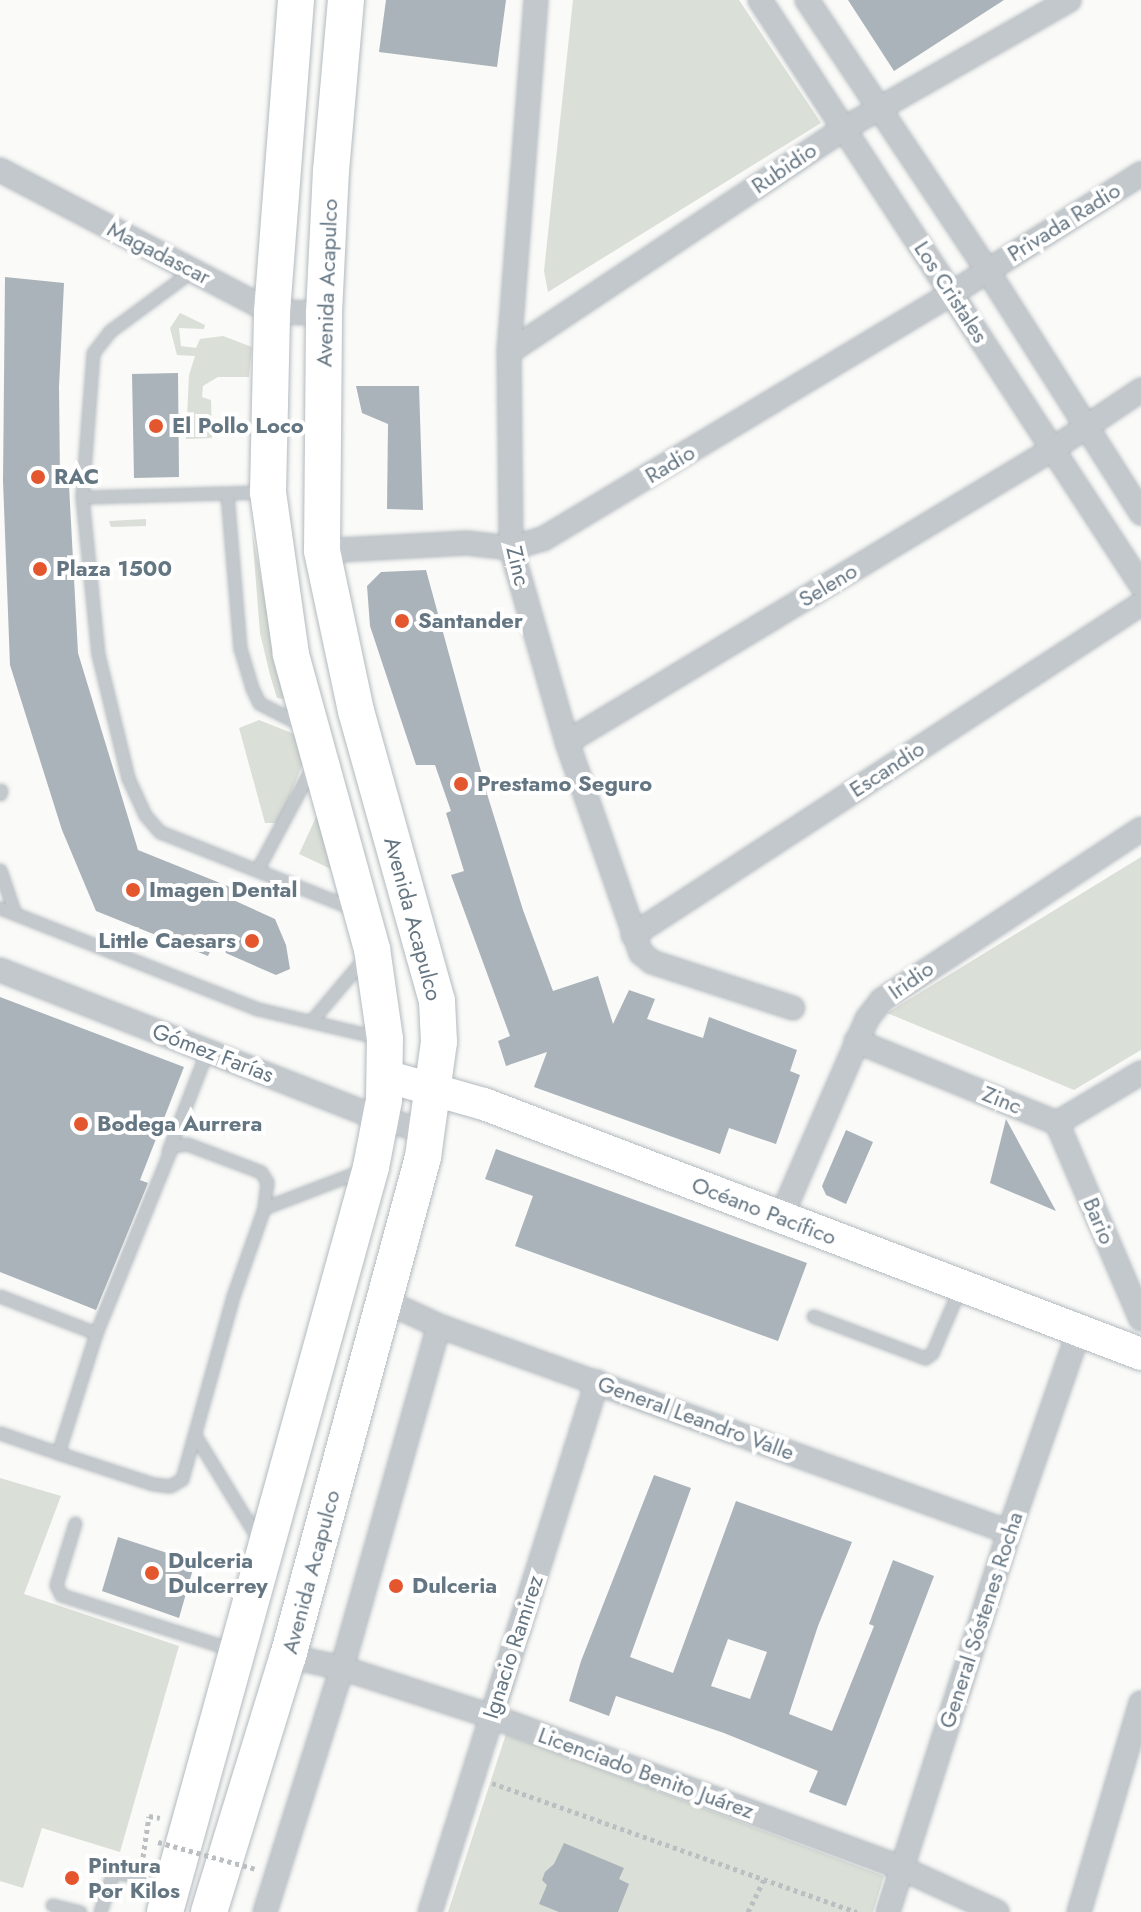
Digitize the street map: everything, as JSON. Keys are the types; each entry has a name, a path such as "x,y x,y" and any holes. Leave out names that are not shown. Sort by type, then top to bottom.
{"main road":[{"path":"169,1898 371,1167 381,1119 385,1076 385,1039 372,949 291,654 268,492 272,312 296,0"},
{"name":"Avenida Acapulco","path":"209,1912 288,1656 385,1301 429,1132 439,1042 437,1001 356,711 322,551 324,313 331,171 346,0"}],"street":[{"name":"Zinc","path":"536,0 509,352 511,548 567,742 641,953 652,962 793,1008"},
{"name":"Los Cristales","path":"760,0 1141,585"},
{"name":"Los Cristales","path":"807,0 987,270 1141,513"},
{"name":"Rubidio","path":"509,352 845,128 1069,0"},
{"name":"Magadascar","path":"0,170 272,312 324,313"},
{"name":"Privada Radio","path":"987,270 1141,174"},
{"name":"Radio","path":"322,551 467,543 511,548 567,526 987,270"},
{"name":"Seleno","path":"567,742 1053,449 1141,390"},
{"name":"Escandio","path":"633,935 1141,604"},
{"name":"Iridio","path":"781,1217 856,1041 867,1019 882,1000 1141,829"},
{"name":"Gómez Farías","path":"0,970 381,1119 429,1132"},
{"name":"Zinc","path":"856,1041 1057,1123"},
{"path":"1057,1123 1141,1073"},
{"name":"Océano Pacífico","path":"385,1076 435,1089 1141,1354"},
{"name":"Bario","path":"1057,1123 1141,1319"},
{"name":"General Leandro Valle","path":"385,1301 439,1326 1009,1532"},
{"path":"265,1912 342,1668 439,1326"},
{"name":"General Sóstenes Rocha","path":"888,1912 1009,1532 1079,1331"},
{"name":"Ignacio Ramirez","path":"430,1912 597,1382"},
{"name":"Licenciado Benito Juárez","path":"288,1656 342,1668 491,1716 901,1868 997,1912"},
{"path":"1079,1912 1141,1703"}],"lane":[{"path":"194,270 110,331 93,353 82,497 98,654 128,778 145,815 160,832 362,912"},
{"path":"82,497 268,492"},
{"path":"227,494 240,648 252,688 259,703 314,742 257,870"},
{"path":"0,870 15,914"},
{"path":"0,908 258,1009 385,1039"},
{"path":"312,1020 372,949"},
{"path":"58,1453 96,1333 207,1051"},
{"path":"0,1433 170,1486 182,1479 233,1296 264,1208 267,1182 261,1172 187,1144 178,1143 168,1151"},
{"path":"264,1208 371,1167"},
{"path":"813,1316 925,1358 932,1353 961,1285"},
{"path":"0,1296 96,1333"},
{"path":"196,1437 266,1553"},
{"path":"75,1523 56,1585 61,1595 238,1651"},
{"path":"100,1912 113,1872 169,1898"},
{"path":"52,1905 80,1912"}],"path":[{"path":"490,1782 857,1912"},
{"path":"158,1842 256,1869"},
{"path":"748,1912 764,1879"}],"shaded area":[{"path":"573,0 739,0 821,123 548,292 544,271"},
{"path":"180,313 205,325 204,329 179,328 181,346 196,348 200,339 223,336 252,347 249,377 218,377 203,386 202,397 211,400 212,438 186,439 189,375 195,356 177,355 170,328"},
{"path":"146,519 146,526 111,527 109,521"},
{"path":"252,532 275,651 292,700 277,698 260,633"},
{"path":"259,720 297,735 304,761 279,823 265,823 239,728"},
{"path":"323,802 350,878 299,854"},
{"path":"1141,857 1141,1050 1074,1090 887,1013"},
{"path":"0,1478 61,1496 24,1594 179,1646 120,1852 42,1828 23,1888 0,1881"},
{"path":"506,1734 884,1876 873,1912 448,1912"}],"building":[{"path":"386,0 506,0 497,67 379,52"},
{"path":"848,0 1004,0 894,71"},
{"name":"Plaza 1500","path":"5,277 64,283 59,387 60,480 69,485 78,653 138,850 235,889 231,899 275,919 286,945 290,969 276,975 212,947 208,956 96,911 62,830 10,665 3,481"},
{"name":"El Pollo Loco","path":"178,373 179,477 134,478 132,374"},
{"path":"356,386 419,386 423,510 387,509 388,424 362,413"},
{"path":"426,570 488,797 523,910 553,991 598,976 613,1024 629,990 655,999 647,1019 703,1038 709,1017 797,1050 790,1071 800,1075 776,1144 729,1128 720,1154 534,1087 547,1052 506,1066 498,1041 510,1036 451,875 464,871 446,813 451,811 435,765 416,765 370,626 367,586 381,572"},
{"name":"Bodega Aurrera","path":"0,997 184,1067 140,1180 148,1183 96,1310 0,1272"},
{"path":"1006,1119 1056,1211 990,1183"},
{"path":"846,1130 873,1142 846,1204 826,1195 822,1186"},
{"path":"496,1149 807,1263 778,1341 515,1246 533,1196 485,1179"},
{"path":"654,1475 691,1488 630,1657 673,1673 736,1501 852,1542 818,1626 789,1714 832,1731 874,1626 869,1624 893,1560 934,1576 846,1806 809,1792 818,1771 724,1733 616,1696 609,1716 569,1701 581,1661","holes":["728,1639 767,1652 750,1699 711,1686"]},
{"path":"118,1537 195,1562 179,1618 102,1591"},
{"path":"564,1843 624,1868 619,1879 629,1884 618,1912 559,1912 539,1904 547,1885 542,1880 545,1872 554,1864"}],"place":[{"name":"El Pollo Loco","path":"156,426"},
{"name":"RAC","path":"38,477"},
{"name":"Plaza 1500","path":"40,569"},
{"name":"Santander","path":"402,621"},
{"name":"Prestamo Seguro","path":"461,784"},
{"name":"Imagen Dental","path":"133,890"},
{"name":"Little Caesars","path":"252,941"},
{"name":"Bodega Aurrera","path":"81,1124"},
{"name":"Dulceria Dulcerrey","path":"152,1573"},
{"name":"Dulceria","path":"396,1586"},
{"name":"Pintura Por Kilos","path":"72,1878"}]}
